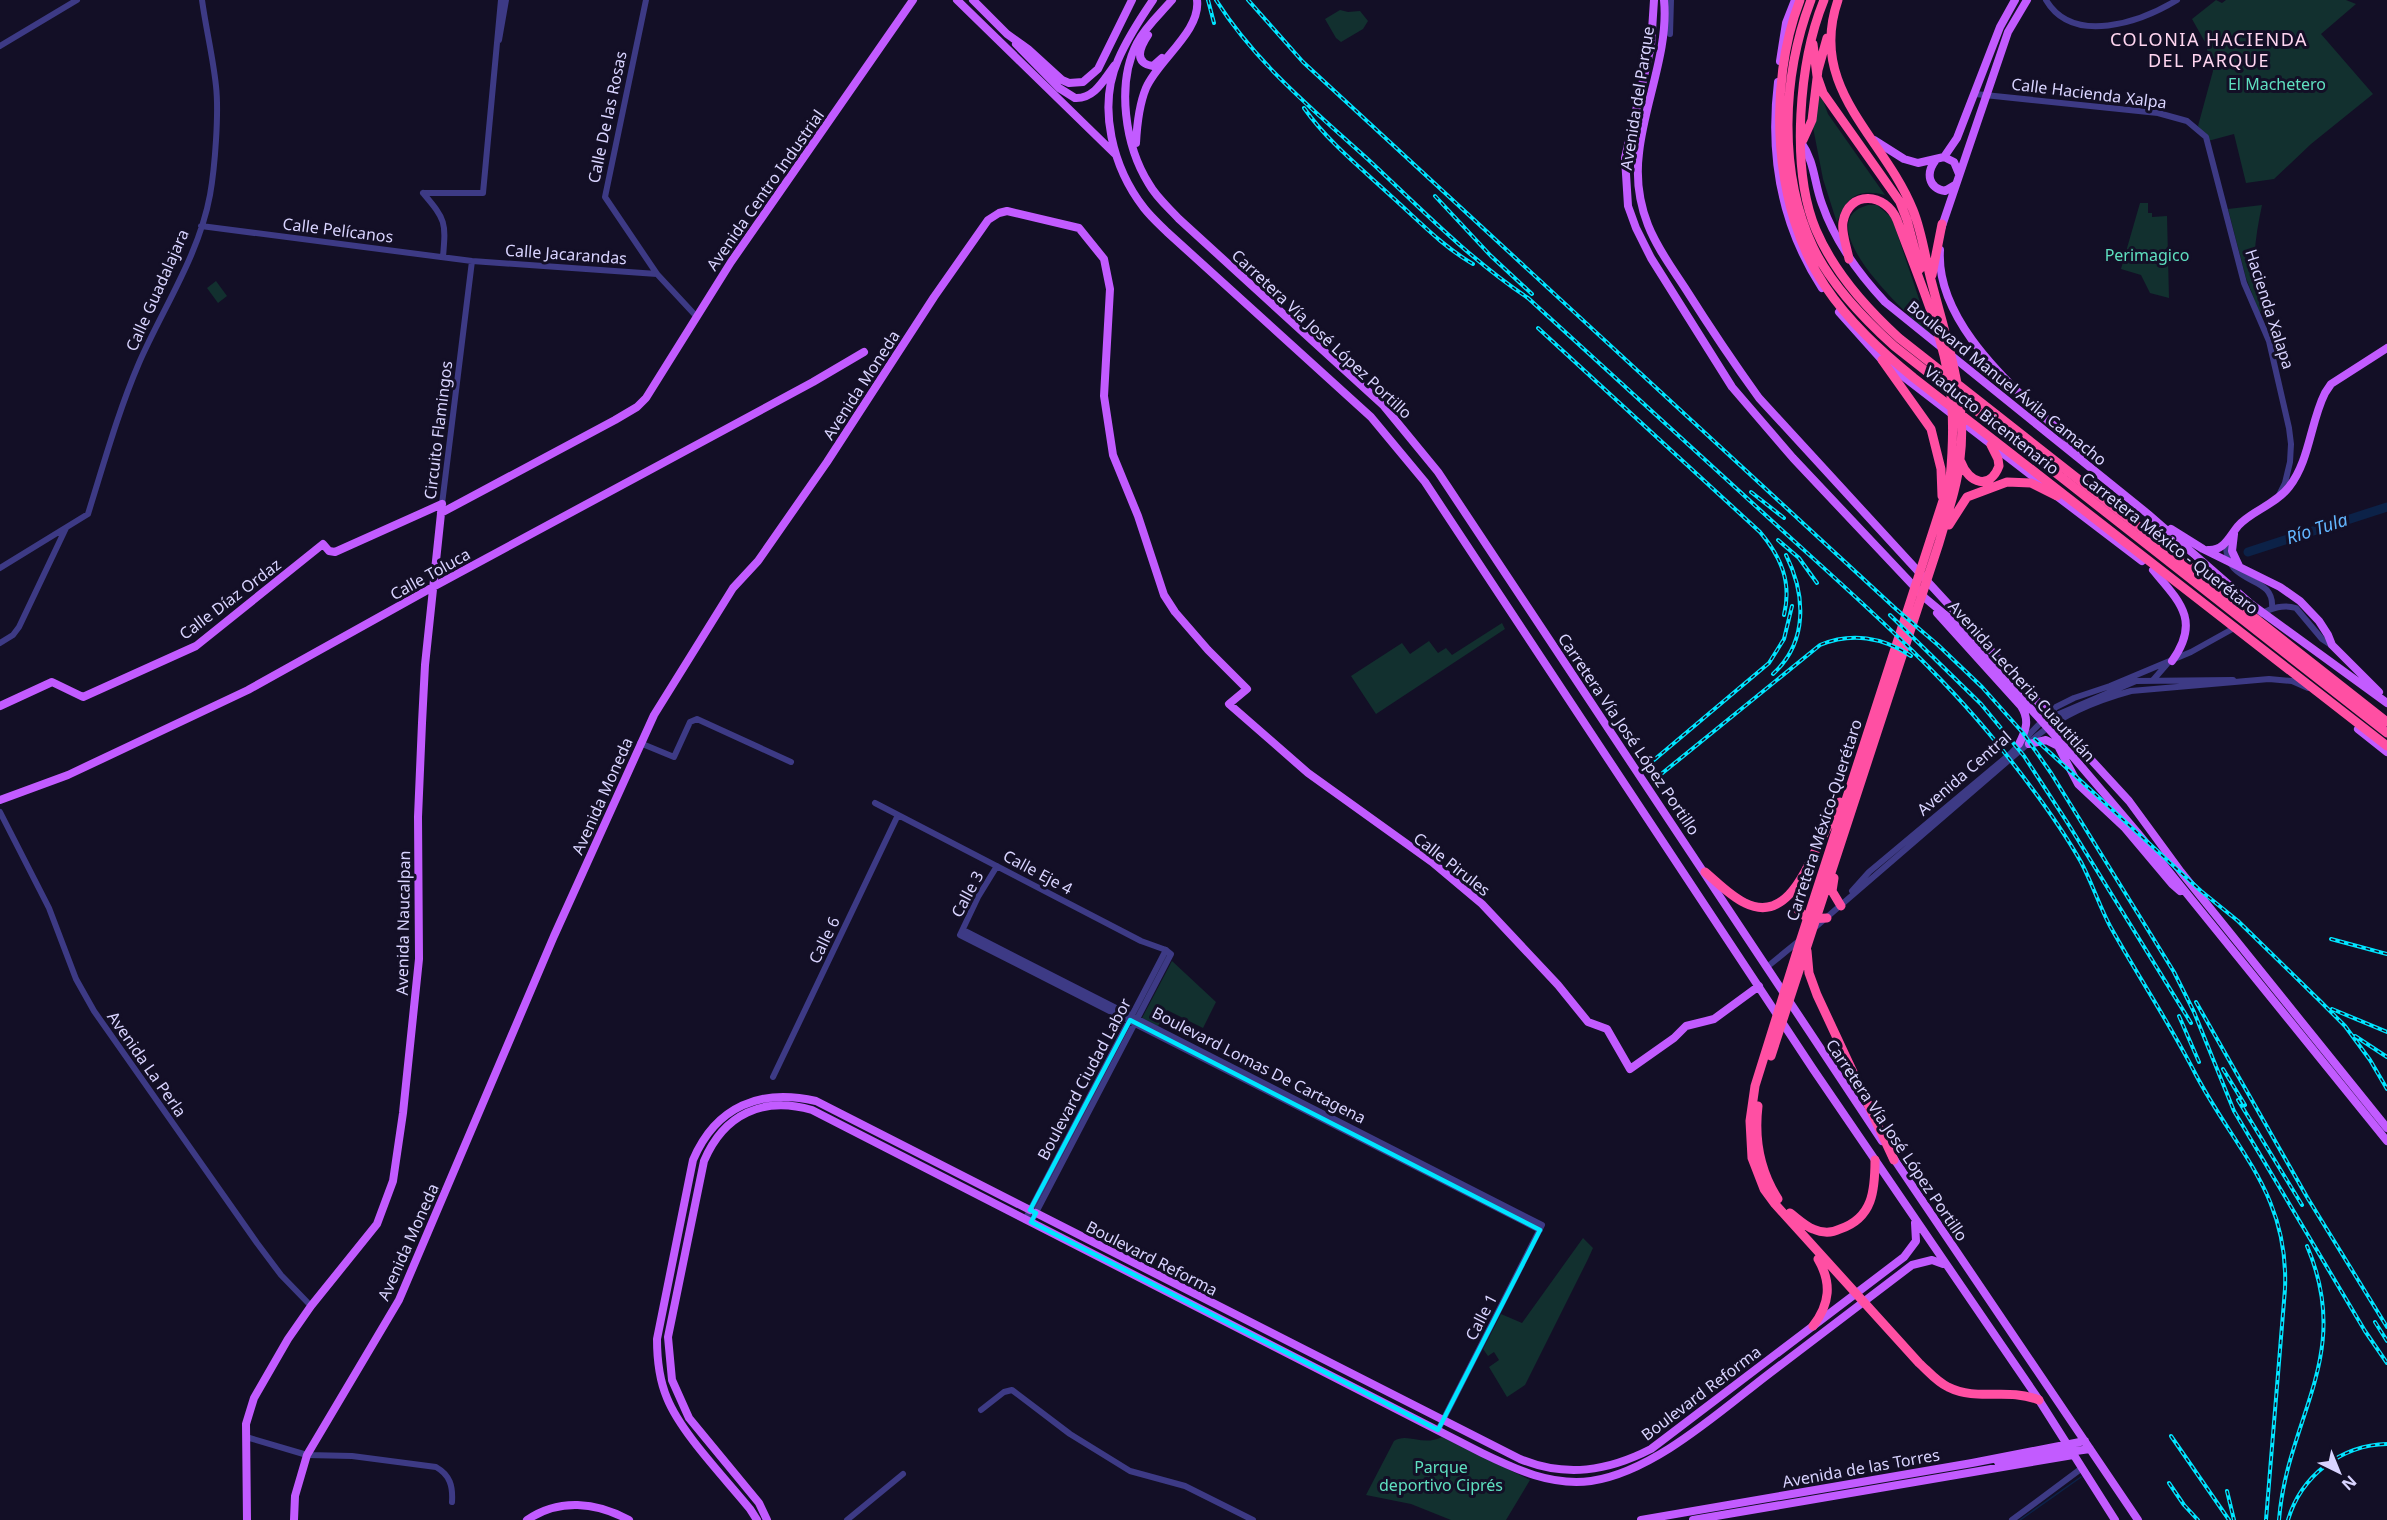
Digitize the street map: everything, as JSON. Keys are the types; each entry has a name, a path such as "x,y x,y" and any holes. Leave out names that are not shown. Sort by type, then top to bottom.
{"highway":[{"name":"Viaducto Bicentenario","path":"1800,0 1790,27 1784,64 1781,124 1785,181 1798,231 1824,284 1846,313 1885,352 2024,464 2387,746"},
{"path":"1810,0 1809,20 1821,86 1827,99 1900,202 1928,288 1939,309"},
{"name":"Carretera México - Querétaro","path":"1810,0 1793,64 1789,148 1799,212 1814,248 1834,281 1858,310 1894,346 2245,610"},
{"name":"Carretera México - Querétaro","path":"1824,0 1811,35 1806,67 1801,142 1809,210 1815,228 1842,276 1876,316 1899,338 2387,722"},
{"name":"Carretera México-Querétaro","path":"1838,0 1830,41 1833,64 1842,89 1913,210 1928,288 1939,309 1960,460 1956,486 1940,543 1929,560 1850,785 1759,1075 1753,1119 1752,1158 1764,1189 1808,1241 1919,1363 1946,1386 1966,1393 1980,1395 2016,1393 2039,1400"},
{"path":"1801,142 1812,120 1818,70 1834,15"},
{"name":"Carretera México-Querétaro","path":"1850,259 1843,231 1845,214 1853,205 1864,199 1872,198 1883,202 1896,215 1931,316 1942,335"},
{"path":"1931,316 1928,288 1942,224"},
{"path":"1882,360 1931,429 1941,469 1942,505"},
{"path":"1960,460 1964,471 1974,480 1985,481 1991,478 1999,466 1998,459 1990,445"},
{"name":"Carretera México-Querétaro","path":"1790,1213 1769,1185 1759,1156 1753,1119 1760,1090 1807,943 1875,740 1929,560 1957,447"},
{"path":"1940,543 1960,505 1967,497 1980,491 2007,482 2021,481 2031,483 2057,496"},
{"name":"Carretera México - Querétaro","path":"2260,622 2355,708 2387,733"},
{"path":"2355,708 2387,740"},
{"path":"1845,902 1832,891 1834,878 1870,769 1875,740"},
{"path":"1827,918 1808,919 1800,913 1797,904 1828,824 1850,785"},
{"path":"1705,872 1745,904 1771,907 1782,902 1795,889 1824,833"},
{"path":"1807,943 1809,973 1894,1160"},
{"path":"1790,1213 1812,1229 1824,1232 1834,1232 1857,1221 1872,1200 1875,1185 1875,1160"},
{"path":"1790,1213 1868,1298"},
{"path":"1808,1241 1824,1269 1828,1291 1826,1306 1813,1326"}],"main road":[{"name":"Avenida Centro Industrial","path":"645,398 696,316 913,0"},
{"path":"957,0 1116,156"},
{"path":"973,0 1059,88 1075,98 1086,97 1095,91 1117,61"},
{"path":"984,25 1007,34 1028,49 1062,80 1069,83 1083,82 1098,69 1132,0"},
{"name":"Carretera Vía José López Portillo","path":"1153,0 1117,61 1110,90 1109,110 1116,156 1128,183 1145,210 1377,423 1425,482 1914,1219 2039,1400 2115,1520"},
{"path":"1135,152 1138,119 1146,88 1194,22 1197,0"},
{"name":"Avenida del Parque","path":"1628,206 1625,158 1651,46 1654,0"},
{"name":"Avenida del Parque","path":"1641,201 1638,180 1639,152 1666,33 1664,0"},
{"path":"1795,0 1786,24 1775,101 1775,149 1782,196 1794,235 1810,269 1832,304 1882,360 2308,688 2387,752"},
{"path":"1868,135 1904,159 1918,163 1935,161 1944,157 1958,138 2000,27 2014,0"},
{"path":"2027,0 2008,32 1985,95 1942,224 1939,264 1944,288 1965,327 2002,377 2074,445 2082,462"},
{"path":"1169,3 1144,42 1139,52 1140,58 1143,63 1153,66 1179,42"},
{"name":"Carretera Vía José López Portillo","path":"1169,3 1150,22 1137,44 1125,88 1125,112 1135,152 1150,188 1210,248 1389,411 1438,472 1894,1160 2138,1520"},
{"name":"Boulevard Manuel Ávila Camacho","path":"1801,142 1813,165 1827,218 1850,259 1885,302 2148,514 2260,622 2387,701"},
{"path":"1944,157 1956,165 1958,179"},
{"path":"1935,161 1929,172 1930,182 1934,186 1947,190 1958,179"},
{"name":"Avenida Lecheria Cuautitlán","path":"1641,201 1648,226 1661,251 1730,359 1759,398 2129,801 2181,872 2385,1130 2387,1141"},
{"name":"Avenida Lecheria Cuautitlán","path":"1628,206 1651,258 1718,368 1749,408 1925,598 1949,618 2044,723 2385,1130"},
{"name":"Avenida Moneda","path":"294,1520 295,1496 307,1455 399,1300 554,936 654,715 733,588 758,561 827,462 934,297 988,220 999,213 1007,211 1079,228 1104,259 1110,290 1110,319 1104,396 1107,429 1113,455 1138,516 1164,595 1175,612 1208,650 1247,689 1229,704"},
{"path":"1198,260 1210,248"},
{"path":"2203,549 2214,550 2226,543 2243,521 2277,500 2288,490 2300,469 2325,393 2331,384 2383,353 2387,348"},
{"name":"Calle Toluca","path":"0,800 68,775 248,690 864,352"},
{"name":"Circuito Flamingos","path":"442,509 615,420 637,407 645,398"},
{"path":"1377,423 1389,411"},
{"path":"1793,458 1804,447"},
{"name":"Calle Díaz Ordaz","path":"0,706 52,682 83,697 196,646 323,544 329,551 336,552 442,509"},
{"name":"Avenida Naucalpan","path":"247,1520 246,1437 248,1416 254,1398 311,1306 377,1224 393,1181 403,1113 419,959 418,817 425,665 442,509"},
{"path":"2148,514 2203,549 2239,566 2300,601 2319,621 2332,645 2387,701"},
{"path":"2234,532 2232,551 2239,566"},
{"path":"2153,570 2183,608 2186,622 2186,636 2172,661"},
{"path":"1925,598 2026,714 2026,729 2019,744"},
{"name":"Calle Pirules","path":"1229,704 1308,773 1432,862 1482,904 1558,985 1588,1022 1607,1029 1630,1069 1674,1038 1686,1026 1714,1019 1759,986"},
{"path":"2029,744 2046,740 2058,746 2078,784 2124,827 2172,884 2191,899"},
{"name":"Boulevard Reforma","path":"757,1520 681,1424 666,1396 658,1368 657,1339 693,1160 707,1135 726,1115 741,1105 767,1097 797,1097 816,1101 1443,1421 1541,1467 1578,1471 1613,1466 1651,1449 1904,1257"},
{"name":"Boulevard Reforma","path":"766,1520 759,1503 689,1418 676,1392 670,1366 668,1337 675,1296 685,1269 698,1181 711,1145 734,1120 765,1106 782,1104 812,1110 1438,1430 1518,1470 1537,1477 1582,1482 1617,1476 1646,1464 1912,1265"},
{"path":"1904,1257 1916,1240 1914,1219"},
{"path":"1912,1265 1932,1260 1945,1264"},
{"name":"Avenida de las Torres","path":"1693,1520 1946,1477 2070,1450 2085,1441"},
{"path":"2070,1450 2090,1449"},
{"name":"Avenida de las Torres","path":"1641,1520 1929,1469 2070,1450"},
{"path":"1946,1477 1972,1463"},
{"path":"1929,1469 1931,1479"},
{"path":"527,1520 553,1506 575,1504 601,1508 629,1520"}],"street":[{"path":"0,46 77,0"},
{"name":"Calle Guadalajara","path":"66,528 88,514 112,435 139,363 185,269 210,196 216,88 202,0"},
{"path":"443,257 445,226 443,219 423,193 483,193 501,0"},
{"path":"498,44 506,0"},
{"name":"Calle De las Rosas","path":"646,0 604,197 657,274 696,316"},
{"path":"1666,33 1671,0"},
{"path":"2046,0 2051,9 2063,19 2093,26 2108,26 2142,17 2157,12 2177,0"},
{"name":"Calle Hacienda Xalpa","path":"1975,94 2158,113 2187,122 2198,129"},
{"name":"Hacienda Xalapa","path":"2198,129 2206,138 2210,150 2244,283 2269,340 2281,390 2291,444 2286,475 2277,500"},
{"name":"Calle Pelícanos","path":"201,226 472,261"},
{"name":"Calle Jacarandas","path":"472,261 657,274"},
{"name":"Circuito Flamingos","path":"442,509 472,261"},
{"path":"0,568 66,528"},
{"path":"0,643 13,635 19,627 66,528"},
{"path":"2226,543 2228,562 2240,575 2269,591 2272,596 2272,608"},
{"path":"2154,679 2172,661 2272,608 2290,606 2296,608 2322,639 2332,645"},
{"name":"Avenida Central","path":"1767,967 1827,918 1987,776 2056,707 2172,661"},
{"path":"2044,723 2052,717 2115,688 2136,681 2224,678 2246,682 2280,679 2308,688"},
{"name":"Avenida Central","path":"1987,776 2062,718 2115,695 2131,691 2246,682"},
{"path":"640,743 674,757 690,722 697,719 791,762"},
{"name":"Calle Eje 4","path":"875,803 1141,941 1168,952"},
{"name":"Avenida La Perla","path":"0,812 49,908 76,979 94,1011 257,1243 281,1275 311,1306"},
{"name":"Calle 6","path":"773,1077 898,815"},
{"name":"Calle 3","path":"962,932 978,897 997,866"},
{"name":"Boulevard Lomas De Cartagena","path":"962,932 1541,1228"},
{"name":"Boulevard Ciudad Labor","path":"1028,1221 1168,952"},
{"name":"Calle 1","path":"1438,1430 1541,1228"},
{"path":"1904,1257 1912,1265"},
{"path":"666,1293 675,1296"},
{"path":"981,1410 1004,1392 1012,1390 1070,1434 1130,1471 1185,1486 1253,1520"},
{"path":"246,1437 307,1455 352,1456 436,1467 450,1480 452,1502"},
{"path":"2012,1520 2082,1468"},
{"path":"847,1520 903,1474"}],"highlighted area":[{"path":"1130,1020 1540,1230 1438,1430 1031,1222 1036,1213 1030,1210"}],"green space":[{"name":"El Machetero","path":"2216,0 2222,3 2226,0 2346,0 2356,4 2321,34 2373,94 2311,144 2274,179 2246,183 2234,134 2208,141 2198,126 2213,71 2205,42 2192,19"},
{"path":"1340,10 1360,11 1368,21 1363,29 1341,42 1336,38 1325,19"},
{"path":"1819,89 1828,114 1885,195 1867,193 1854,197 1844,207 1837,223 1823,179 1812,122"},
{"name":"Perimagico","path":"2140,203 2148,203 2148,213 2152,213 2152,217 2167,216 2169,298 2150,293 2141,275 2121,269"},
{"path":"1868,205 1877,205 1892,218 1931,335 1885,290 1854,249 1848,230 1852,215"},
{"path":"2262,205 2255,258 2256,281 2261,304 2260,314 2246,278 2228,209"},
{"path":"216,281 227,296 218,303 207,288"},
{"path":"1502,623 1505,629 1376,714 1351,676 1402,643 1410,654 1429,641 1438,653 1446,648 1452,655"},
{"path":"1172,961 1216,1002 1203,1028 1167,1010 1158,1026 1142,1018"},
{"path":"1583,1238 1593,1248 1588,1259 1525,1385 1507,1397 1489,1367 1499,1360 1494,1352 1488,1356 1483,1349 1501,1314 1522,1323"},
{"name":"Parque deportivo Ciprés","path":"1442,1437 1530,1480 1506,1520 1451,1520 1411,1504 1366,1495 1394,1441 1405,1438 1428,1441"}],"waterway":[{"name":"Río Tula","path":"2248,552 2387,507"},
{"path":"2020,1520 2081,1477"}],"railway":[{"path":"1208,0 1214,23"},
{"path":"1216,0 1250,46 1310,107 1467,251 1528,298 1842,584 1929,667 1983,726 2056,821 2081,862 2110,926 2257,1176 2279,1227 2284,1256 2285,1289 2266,1520"},
{"path":"1248,0 1303,62 1896,609 1938,645 1982,687 2023,733 2051,773 2174,972 2194,1012 2234,1111 2365,1331 2387,1363"},
{"path":"1304,108 1334,143 1357,165 1441,241 1473,264"},
{"path":"1435,196 1491,256 1532,294"},
{"path":"1538,328 1760,532 1774,551 1783,570 1787,592 1784,615"},
{"path":"1751,492 1784,518"},
{"path":"1778,540 1799,558 1817,583"},
{"path":"1773,674 1793,648 1800,618 1797,586 1786,555"},
{"path":"1648,765 1769,663 1784,639 1792,606"},
{"path":"1890,615 1981,704 2024,756 2191,1023"},
{"path":"1660,775 1820,645 1843,639 1867,638 1889,644 1911,656"},
{"path":"2035,739 2201,891 2238,921 2320,1001 2345,1026 2370,1060 2387,1089"},
{"path":"2331,939 2387,954"},
{"path":"2196,1002 2307,1197 2387,1327"},
{"path":"2332,1009 2387,1032"},
{"path":"2179,1016 2199,1062"},
{"path":"2355,1036 2387,1057"},
{"path":"2223,1069 2245,1105"},
{"path":"2238,1100 2302,1205"},
{"path":"2279,1520 2284,1483 2314,1386 2321,1354 2324,1321 2320,1285 2307,1246"},
{"path":"2375,1322 2387,1341"},
{"path":"2171,1436 2229,1520"},
{"path":"2288,1520 2302,1490 2325,1466 2354,1450 2387,1444"},
{"path":"2169,1483 2198,1520"},
{"path":"2227,1491 2234,1520"}],"district":[{"name":"COLONIA HACIENDA DEL PARQUE","path":"2209,50"}]}
